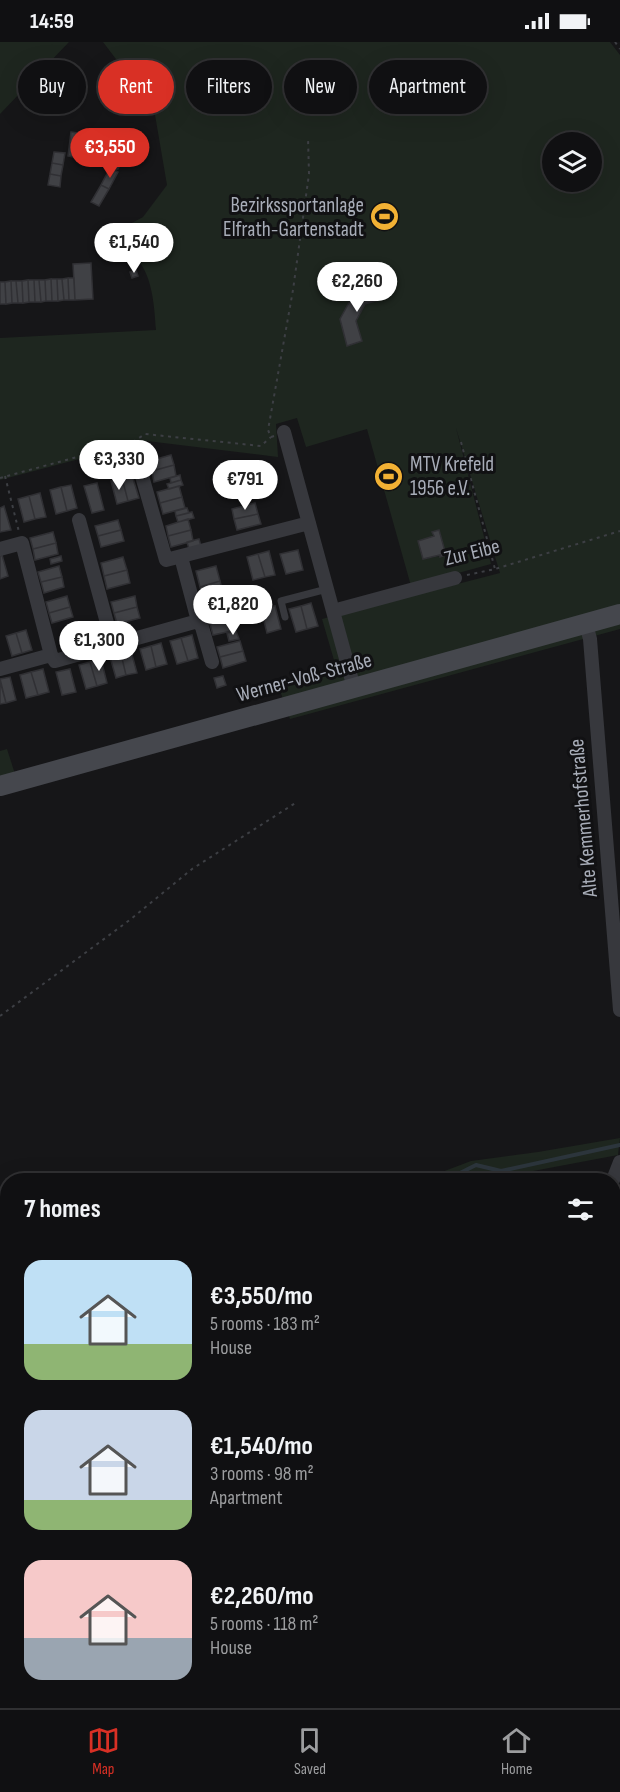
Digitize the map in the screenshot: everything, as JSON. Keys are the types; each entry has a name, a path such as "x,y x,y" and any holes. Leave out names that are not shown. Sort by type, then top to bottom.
{"main road":[{"name":"Werner-Voß-Straße","path":"0,786 620,614"}],"street":[{"path":"284,432 354,688"},
{"path":"138,462 166,560 309,523"},
{"path":"79,520 113,645"},
{"path":"0,549 22,543 51,655 56,661 198,621"},
{"path":"181,557 198,621 213,662"},
{"name":"Zur Eibe","path":"333,611 455,578"},
{"name":"Alte Kemmerhofstraße","path":"586,624 590,639 620,1010"},
{"path":"0,669 51,655"}],"lane":[{"path":"285,617 281,602 327,589"}],"path":[{"path":"615,42 620,49"},
{"path":"271,437 268,430 273,392 292,290 309,174 308,138"},
{"path":"0,478 132,442 145,434 261,446 271,437 284,432"},
{"path":"132,442 138,462"},
{"path":"461,442 495,569"},
{"path":"5,476 22,543"},
{"name":"Zur Eibe","path":"455,578 495,569 620,531"},
{"path":"0,1016 131,919 192,869 297,802"}],"shaded area":[{"path":"0,42 69,42 52,60 18,60 18,95 0,114"},
{"path":"103,42 610,42 620,55 620,629 290,719 277,682 336,667 322,619 500,573 456,428 491,564 411,586 367,429 306,447 297,418 276,424 278,457 147,441 0,480 0,338 156,330 149,280 140,262 130,253 106,247 104,238 143,217 167,185 155,114 174,114 174,60 117,60","holes":["378,285 382,299 365,304 356,321 362,341 348,346 340,319 355,292","439,530 446,555 423,559 418,541 434,536 432,532"]},
{"path":"7,749 15,774 0,778 0,751"},
{"path":"620,1138 618,1155 523,1173 439,1173 471,1161"}],"building":[{"path":"71,132 92,135 87,160 68,156"},
{"path":"101,139 107,140 102,163 87,160 90,143 100,144"},
{"path":"107,140 112,141 111,147 117,148 121,144 125,146 123,151 118,151 117,161 120,165 118,169 113,170 110,164 102,163"},
{"path":"54,152 65,153 63,165 52,163"},
{"path":"52,163 63,165 61,176 50,174"},
{"path":"110,168 118,172 109,189 101,185"},
{"path":"50,174 61,176 60,187 48,185"},
{"path":"101,185 109,189 99,206 91,202"},
{"path":"91,263 93,299 75,300 73,264"},
{"path":"136,270 138,276 132,278 130,272"},
{"path":"68,278 69,300 64,300 62,279"},
{"path":"68,278 74,278 75,300 69,300"},
{"path":"51,279 52,301 46,301 45,280"},
{"path":"51,279 57,279 58,301 52,301"},
{"path":"57,279 62,279 64,300 58,301"},
{"path":"28,280 29,302 23,303 22,281"},
{"path":"28,280 34,280 35,302 29,302"},
{"path":"34,280 39,280 41,302 35,302"},
{"path":"39,280 45,280 46,301 41,302"},
{"path":"11,281 12,303 6,304 5,282"},
{"path":"11,281 16,281 18,303 12,303"},
{"path":"16,281 22,281 23,303 18,303"},
{"path":"0,282 5,282 6,304 0,304"},
{"path":"378,285 382,299 365,304 356,321 362,341 347,346 340,319 355,292"},
{"path":"171,455 174,465 152,471 149,461"},
{"path":"174,465 176,476 154,482 152,471"},
{"path":"245,466 248,477 224,483 221,472"},
{"path":"132,475 139,498 128,501 122,478"},
{"path":"180,475 181,480 171,483 170,478"},
{"path":"248,477 251,487 227,494 224,483"},
{"path":"122,478 128,501 117,504 111,481"},
{"path":"181,480 183,485 169,489 167,484"},
{"path":"97,483 104,510 92,513 84,486"},
{"path":"71,485 77,508 67,511 61,487"},
{"path":"179,486 182,497 160,503 157,492"},
{"path":"61,487 67,511 56,514 50,490"},
{"path":"40,493 46,517 35,519 29,496"},
{"path":"29,496 35,519 24,522 18,499"},
{"path":"182,497 185,508 163,514 160,503"},
{"path":"255,503 258,514 234,519 232,509"},
{"path":"4,506 11,530 0,532 0,508"},
{"path":"187,508 189,513 176,516 175,511"},
{"path":"192,512 194,518 178,522 176,516"},
{"path":"258,514 261,524 237,530 234,519"},
{"path":"188,519 191,530 168,536 166,526"},
{"path":"118,520 121,530 98,536 95,526"},
{"path":"121,530 124,541 101,547 98,536"},
{"path":"191,530 193,541 171,547 168,536"},
{"path":"439,530 446,555 423,559 418,541 434,536 432,532"},
{"path":"53,532 56,543 33,549 30,538"},
{"path":"199,539 201,546 189,549 187,542"},
{"path":"56,543 58,554 35,560 33,549"},
{"path":"298,550 303,570 286,574 280,554"},
{"path":"269,551 275,575 265,577 258,554"},
{"path":"258,554 265,577 253,580 247,557"},
{"path":"2,555 8,576 0,579 0,556"},
{"path":"61,556 62,561 51,564 50,559"},
{"path":"123,557 127,570 104,576 101,563"},
{"path":"59,566 62,577 41,582 38,572"},
{"path":"216,566 220,581 200,587 196,571"},
{"path":"127,570 130,583 107,589 104,576"},
{"path":"62,577 64,587 44,593 41,582"},
{"path":"220,581 224,597 204,603 200,587"},
{"path":"67,596 70,607 49,613 46,602"},
{"path":"135,596 137,607 114,613 111,602"},
{"path":"311,603 318,626 307,629 301,606"},
{"path":"230,606 233,618 210,624 207,612"},
{"path":"275,606 281,629 267,633 261,609"},
{"path":"301,606 307,629 296,632 289,609"},
{"path":"70,607 73,617 52,623 49,613"},
{"path":"137,607 140,618 117,624 114,613"},
{"path":"233,618 236,630 213,635 210,624"},
{"path":"26,630 32,650 22,653 16,633"},
{"path":"236,631 239,639 229,641 227,633"},
{"path":"16,633 22,653 12,656 6,636"},
{"path":"192,635 198,658 188,661 181,638"},
{"path":"181,638 188,661 177,664 170,641"},
{"path":"240,641 243,651 220,657 217,647"},
{"path":"161,643 167,664 156,667 151,646"},
{"path":"151,646 156,667 146,670 140,649"},
{"path":"131,651 137,673 126,675 121,654"},
{"path":"243,651 246,661 223,668 220,657"},
{"path":"121,654 126,675 116,678 110,657"},
{"path":"101,659 107,683 97,686 90,662"},
{"path":"90,662 97,686 86,689 79,665"},
{"path":"43,669 49,692 38,695 31,672"},
{"path":"70,669 76,692 62,695 56,672"},
{"path":"31,672 38,695 26,698 20,675"},
{"path":"223,676 226,685 217,688 214,678"},
{"path":"10,677 16,700 6,703 0,679"},
{"path":"0,681 6,703 0,704"}],"waterway":[{"path":"460,1173 476,1165 501,1171 620,1145"}],"place":[{"name":"Bezirkssportanlage Elfrath-Gartenstadt","path":"385,217"},
{"name":"MTV Krefeld 1956 e.V.","path":"389,476"}]}
